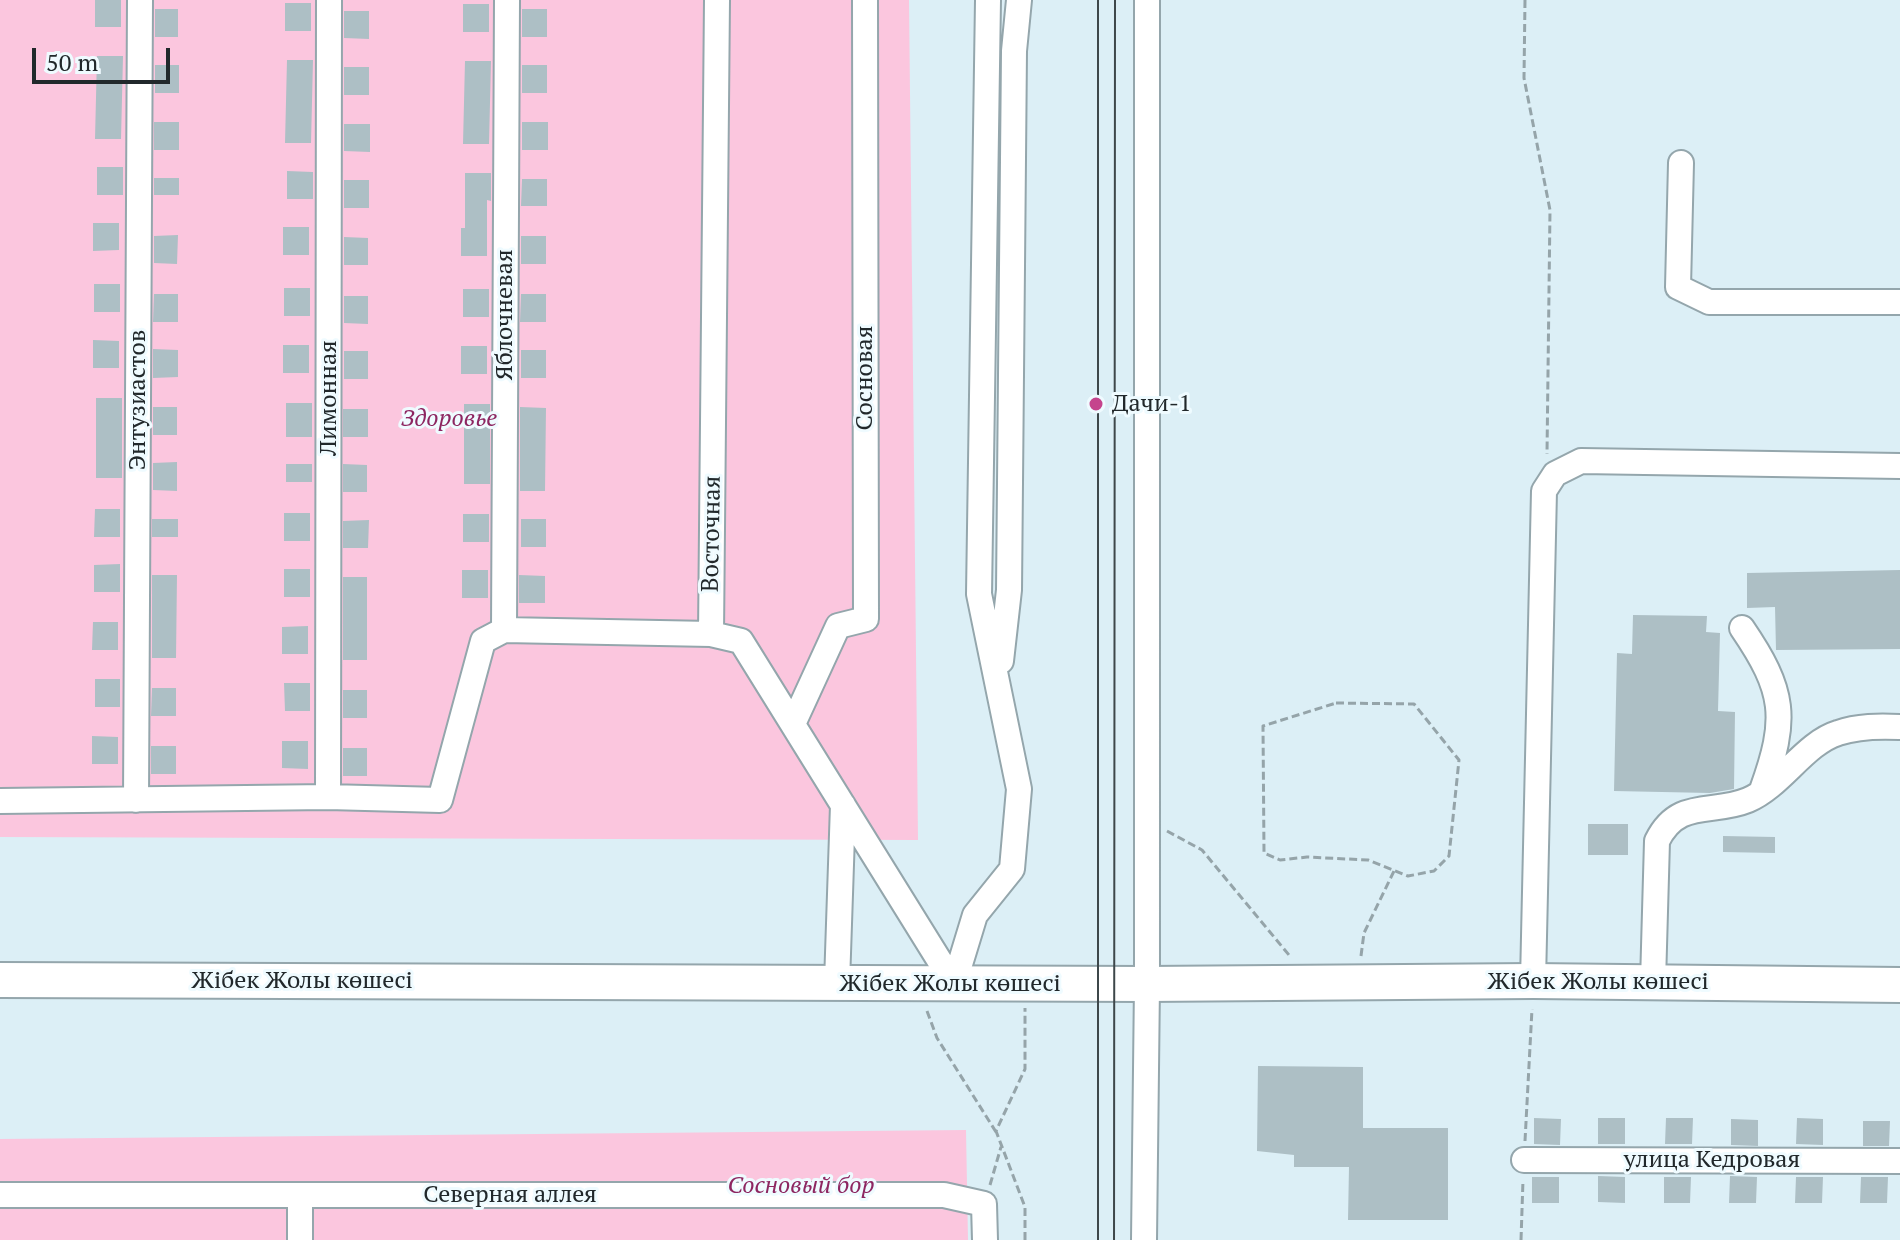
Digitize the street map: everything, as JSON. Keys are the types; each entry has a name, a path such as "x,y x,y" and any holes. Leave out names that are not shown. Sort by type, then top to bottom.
{"highway":[{"name":"Жібек Жолы көшесі","path":"0,980 939,984 1533,981 1900,985"}],"street":[{"name":"Энтузиастов","path":"136,800 140,0"},
{"name":"Лимонная","path":"328,797 329,0"},
{"name":"Яблочневая","path":"504,630 507,0"},
{"name":"Восточная","path":"711,634 717,0"},
{"name":"Сосновая","path":"793,724 838,626 866,619 865,0"},
{"path":"939,984 975,915 1012,869 1019,789 979,594 988,0"},
{"path":"998,686 1009,590 1014,51 1019,0"},
{"path":"1144,1240 1147,0"},
{"path":"1681,163 1678,287 1709,302 1900,302"},
{"path":"1533,981 1544,491 1555,474 1581,461 1900,466"},
{"path":"1742,628 1766,664 1777,695 1777,743 1761,792"},
{"path":"0,801 328,797 440,800 483,641 504,630 711,634 741,641 843,805 939,984"},
{"path":"1653,982 1655,854 1657,841 1668,821 1693,810 1735,804 1761,792 1819,743 1836,733 1870,726 1900,727"},
{"path":"837,983 843,805"},
{"name":"улица Кедровая","path":"1524,1160 1900,1161"},
{"name":"Северная аллея","path":"0,1195 944,1195 984,1204"},
{"path":"300,1195 300,1240"},
{"path":"984,1204 985,1240"}],"path":[{"path":"1525,0 1524,78 1550,210 1547,460 1555,474"},
{"path":"1336,703 1414,704 1459,760 1449,856 1434,871 1408,876 1394,871 1368,860 1307,857 1280,860 1264,853 1263,726 1336,703"},
{"path":"1147,821 1202,850 1311,983"},
{"path":"1357,982 1364,933 1394,871"},
{"path":"1521,1240 1533,981"},
{"path":"939,984 923,1000 937,1038 996,1131 1025,1207 1025,1240"},
{"path":"984,1204 1002,1149 996,1131 1025,1069 1025,984"}],"green space":[{"name":"Здоровье","path":"0,0 909,0 918,840 0,837"},
{"name":"Сосновый бор","path":"966,1130 968,1240 0,1240 0,1139"}],"building":[{"path":"95,0 121,0 121,27 95,27"},
{"path":"285,3 311,3 311,31 285,31"},
{"path":"463,4 489,4 489,32 463,32"},
{"path":"155,9 178,9 178,37 155,37"},
{"path":"522,9 547,9 547,37 522,37"},
{"path":"344,11 369,11 369,39 344,38"},
{"path":"97,56 123,56 121,139 95,139"},
{"path":"287,60 313,60 311,143 285,143"},
{"path":"465,61 491,61 489,144 463,144"},
{"path":"155,65 179,65 179,93 155,93"},
{"path":"522,65 547,65 547,93 522,93"},
{"path":"344,67 369,67 369,95 344,95"},
{"path":"154,122 179,122 179,150 154,150"},
{"path":"522,122 548,122 548,150 522,150"},
{"path":"344,124 370,124 370,152 344,151"},
{"path":"97,167 123,167 123,195 97,195"},
{"path":"287,171 313,172 313,199 287,199"},
{"path":"465,173 491,173 491,201 487,200 487,256 461,256 461,228 465,228"},
{"path":"154,178 179,178 179,195 154,195"},
{"path":"522,179 547,179 547,206 521,206"},
{"path":"344,180 369,180 369,208 344,208"},
{"path":"93,223 119,223 119,250 93,251"},
{"path":"283,227 309,227 309,255 283,255"},
{"path":"178,235 177,264 154,263 154,236"},
{"path":"521,236 546,236 546,264 521,264"},
{"path":"344,237 368,238 368,265 344,265"},
{"path":"94,284 120,284 120,312 94,312"},
{"path":"284,288 310,288 310,316 284,316"},
{"path":"463,289 489,289 489,317 463,317"},
{"path":"154,294 178,294 178,322 153,322"},
{"path":"521,294 546,294 546,322 520,322"},
{"path":"344,296 368,296 368,324 344,323"},
{"path":"93,340 119,341 119,368 93,368"},
{"path":"283,345 309,345 309,373 283,373"},
{"path":"461,346 487,346 487,374 461,374"},
{"path":"153,349 178,350 178,377 153,378"},
{"path":"521,350 546,350 546,378 521,378"},
{"path":"344,351 368,351 368,379 344,379"},
{"path":"96,398 122,398 122,478 96,478"},
{"path":"286,403 312,403 312,437 286,437"},
{"path":"464,404 490,404 490,484 464,484"},
{"path":"153,407 177,407 177,435 153,435"},
{"path":"520,407 546,408 545,491 520,491"},
{"path":"343,409 368,409 368,437 343,437"},
{"path":"177,462 177,491 153,490 153,463"},
{"path":"286,464 312,464 312,482 286,482"},
{"path":"343,464 367,465 367,492 343,492"},
{"path":"95,509 120,509 120,537 94,537"},
{"path":"284,513 310,513 310,541 284,541"},
{"path":"463,514 489,514 489,542 463,542"},
{"path":"152,519 178,519 178,537 152,537"},
{"path":"521,519 546,519 546,547 521,547"},
{"path":"369,520 368,548 343,548 343,521"},
{"path":"120,564 120,592 94,592 94,565"},
{"path":"284,569 310,569 310,597 284,597"},
{"path":"462,570 488,570 488,598 462,598"},
{"path":"1900,570 1900,649 1776,650 1775,607 1747,608 1747,573"},
{"path":"152,575 177,575 176,658 152,658"},
{"path":"519,575 545,576 545,603 519,603"},
{"path":"343,577 367,577 367,660 343,660"},
{"path":"1633,615 1707,616 1706,632 1720,633 1718,711 1735,712 1734,789 1710,793 1614,791 1617,653 1632,654"},
{"path":"93,622 118,622 118,650 92,650"},
{"path":"308,626 308,654 282,654 282,627"},
{"path":"95,679 120,679 120,707 95,707"},
{"path":"284,683 310,683 310,711 285,711"},
{"path":"152,688 176,688 176,716 151,716"},
{"path":"343,690 367,690 367,718 343,718"},
{"path":"92,736 118,737 118,764 92,764"},
{"path":"282,741 308,741 308,769 282,768"},
{"path":"151,746 176,746 176,774 151,774"},
{"path":"343,748 367,748 367,776 343,776"},
{"path":"1588,824 1628,824 1628,855 1588,855"},
{"path":"1723,836 1775,837 1775,853 1723,852"},
{"path":"1258,1066 1363,1067 1363,1128 1448,1128 1448,1220 1348,1220 1349,1167 1294,1167 1294,1155 1257,1151"},
{"path":"1534,1118 1561,1119 1560,1145 1534,1144"},
{"path":"1598,1118 1625,1118 1625,1144 1598,1144"},
{"path":"1666,1118 1693,1118 1692,1144 1665,1144"},
{"path":"1797,1118 1823,1119 1823,1145 1796,1144"},
{"path":"1731,1119 1758,1120 1758,1146 1731,1145"},
{"path":"1863,1121 1890,1121 1889,1146 1863,1146"},
{"path":"1598,1176 1625,1177 1625,1203 1598,1202"},
{"path":"1730,1176 1757,1177 1756,1203 1729,1203"},
{"path":"1532,1177 1559,1177 1559,1203 1532,1203"},
{"path":"1664,1177 1691,1177 1690,1203 1664,1203"},
{"path":"1796,1177 1823,1177 1822,1203 1795,1203"},
{"path":"1861,1177 1888,1177 1887,1203 1860,1203"}],"tram line":[{"path":"1098,0 1098,1240"},
{"path":"1114,1240 1115,0"}],"place":[{"name":"Дачи-1","path":"1096,404"}]}
